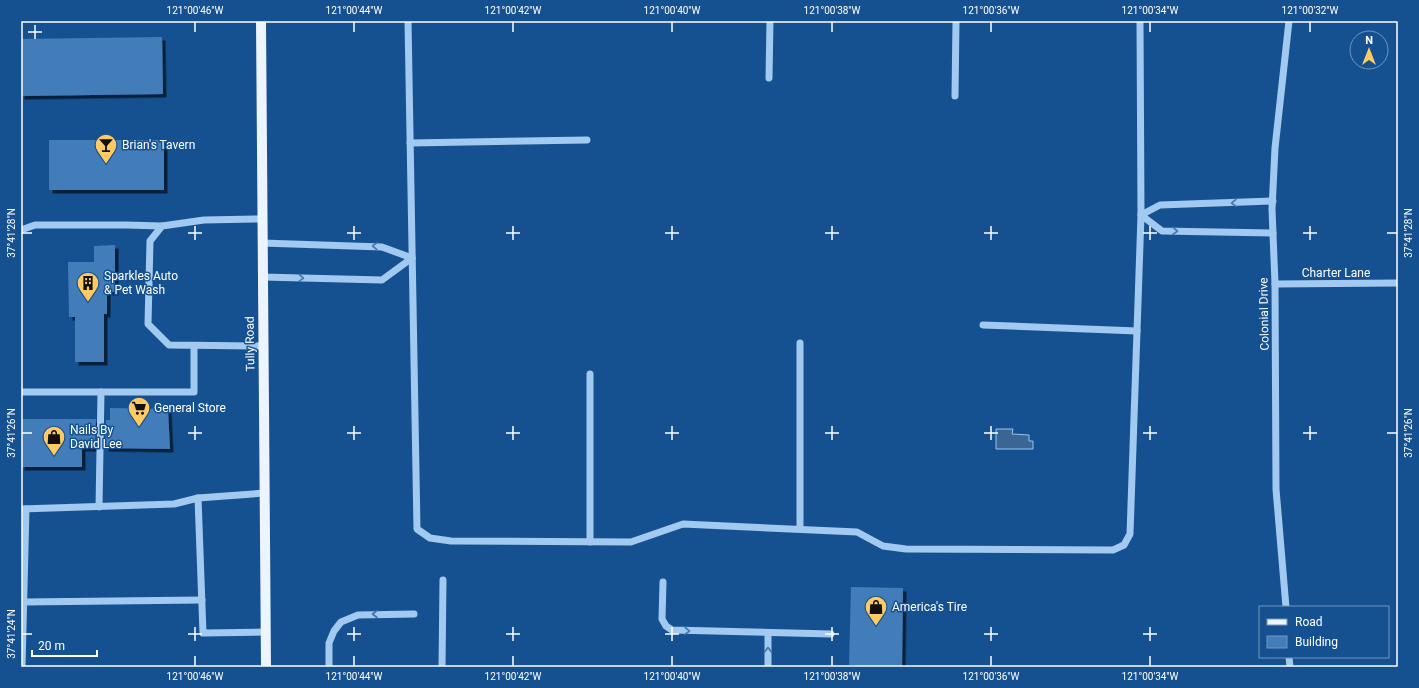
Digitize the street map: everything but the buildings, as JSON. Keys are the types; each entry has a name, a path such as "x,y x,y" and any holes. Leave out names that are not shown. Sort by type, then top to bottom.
{"main road":[{"name":"Tully Road","path":"261,21 261,219 264,346 266,667"}],"street":[{"path":"408,21 417,529 430,538 451,541 631,542 683,524 857,532 883,546 906,549 1113,550 1124,545 1130,534 1141,215 1140,21"},
{"path":"769,78 770,21"},
{"path":"956,21 956,96"},
{"name":"Colonial Drive","path":"1286,606 1276,489 1273,202 1275,148 1289,21"},
{"path":"410,143 587,140"},
{"path":"1141,215 1160,205 1273,202"},
{"path":"1141,215 1162,231 1273,233"},
{"path":"21,230 35,225 162,226 204,220 261,219"},
{"path":"162,226 150,241 148,324 169,345 264,346"},
{"path":"262,243 382,247 412,258"},
{"path":"262,277 382,280 412,258"},
{"name":"Charter Lane","path":"1275,284 1398,283"},
{"path":"983,325 1137,331"},
{"path":"800,343 800,529"},
{"path":"21,392 194,392 194,346"},
{"path":"590,374 590,542"},
{"path":"99,507 101,392"},
{"path":"22,667 24,509 174,504 198,498 264,493"},
{"path":"198,498 203,633 266,632"},
{"path":"442,667 443,580"},
{"path":"663,582 662,619 666,626 672,630 831,634"},
{"path":"24,602 202,600"},
{"path":"329,667 329,643 334,631 341,622 358,615 414,614"},
{"path":"768,633 768,667"}],"water":[{"path":"996,429 1013,429 1012,434 1029,435 1029,441 1033,441 1033,449 996,449"}],"place":[{"name":"Brian's Tavern","path":"106,164"},
{"name":"Sparkles Auto & Pet Wash","path":"88,302"},
{"name":"General Store","path":"139,428"},
{"name":"Nails By David Lee","path":"54,456"},
{"name":"America's Tire","path":"876,626"}]}
